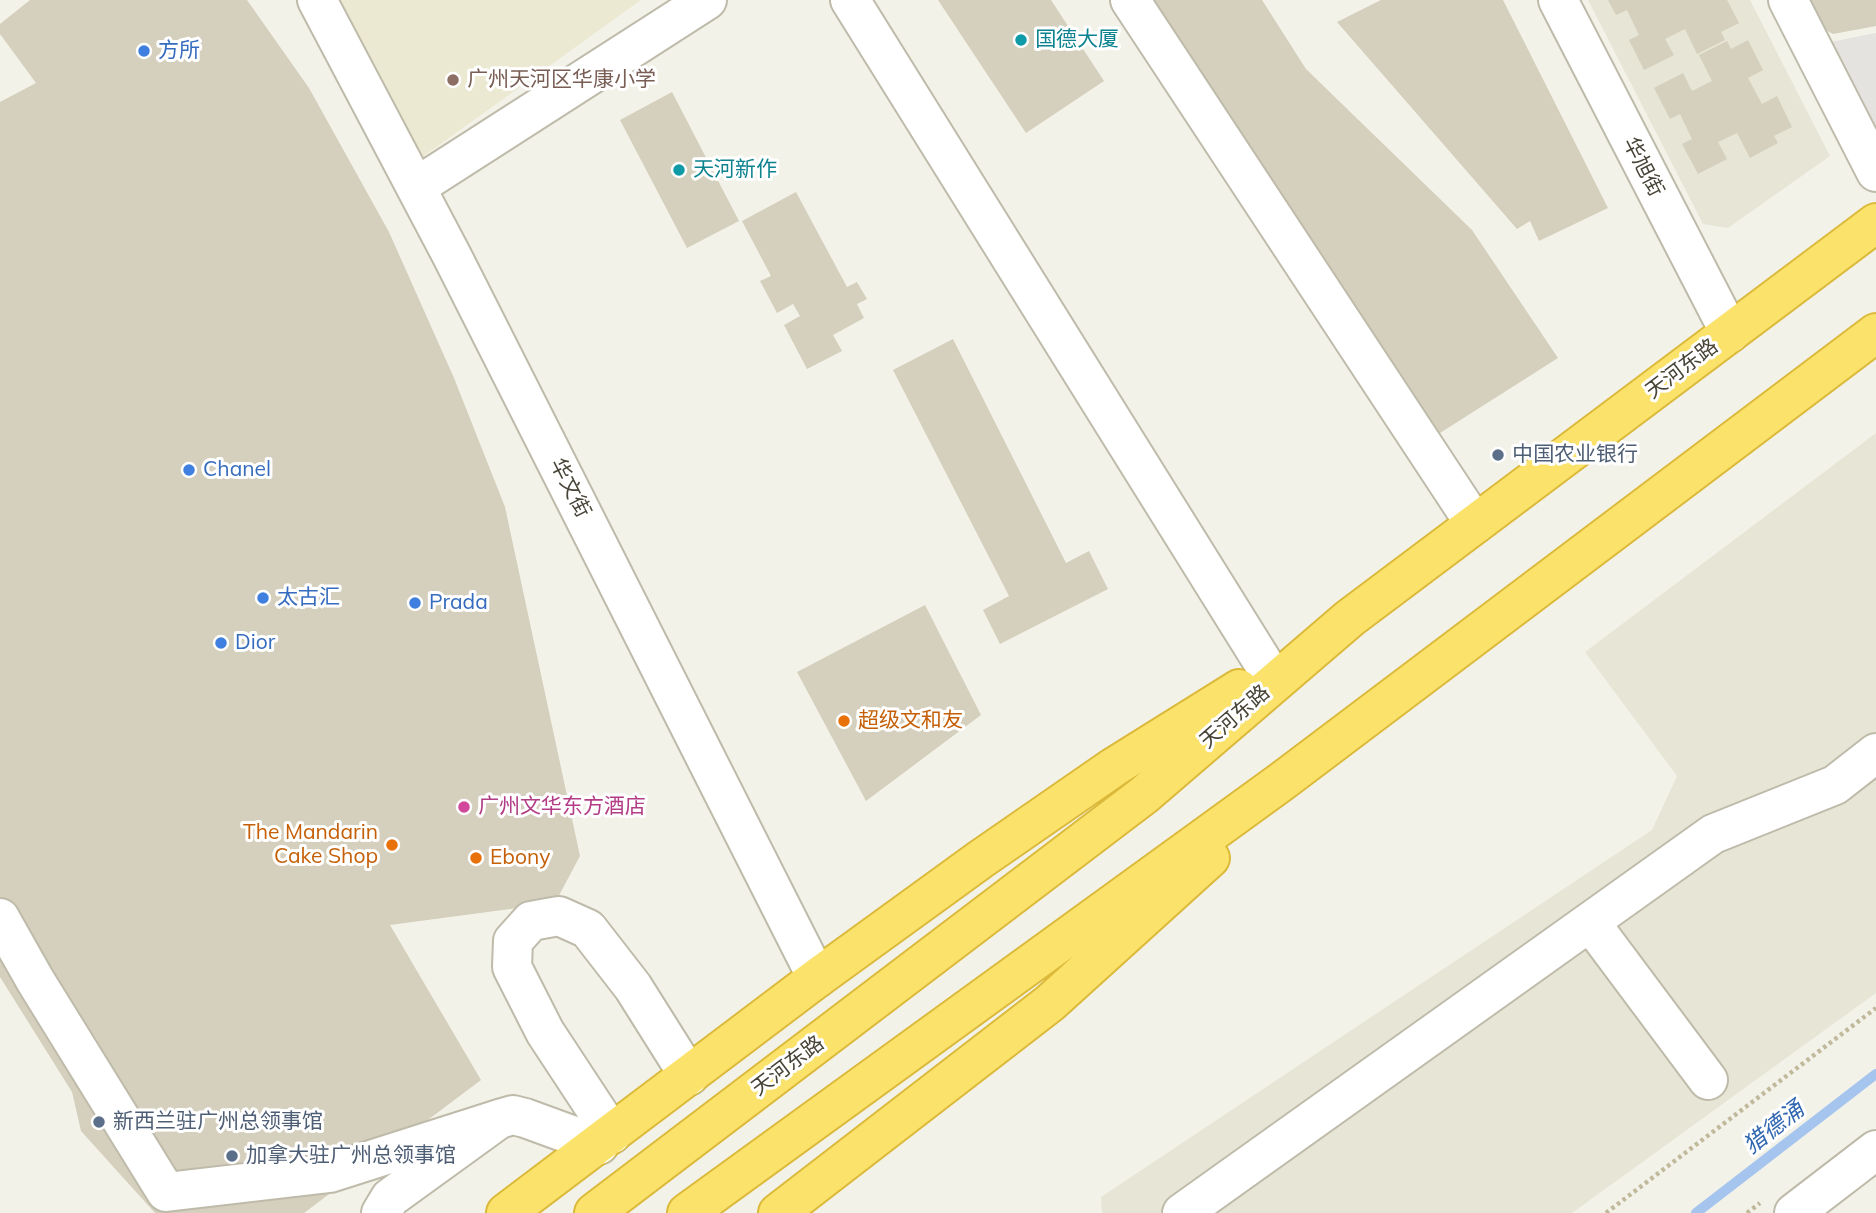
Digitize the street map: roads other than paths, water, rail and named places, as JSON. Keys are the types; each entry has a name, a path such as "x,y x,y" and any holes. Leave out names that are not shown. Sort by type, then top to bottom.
{"highway":[{"name":"天河东路","path":"594,1213 1144,795 1350,618 1876,223"},
{"path":"687,1213 1281,782 1876,333"},
{"path":"506,1213 817,978 1114,768 1269,672 1350,618"},
{"path":"778,1213 990,1051 1080,978 1210,858 1281,782"}],"street":[{"name":"华文街","path":"317,0 416,187 817,978"},
{"path":"416,187 707,0"},
{"path":"850,0 1269,672"},
{"path":"1130,0 1475,524"},
{"name":"华旭街","path":"1558,0 1730,333"},
{"path":"1788,0 1876,172"},
{"path":"1182,1213 1713,834 1835,786 1876,753"},
{"path":"605,1140 512,967 513,941 531,921 559,916 588,929 633,987 689,1076"},
{"path":"0,918 35,980 166,1192 330,1173 513,1115 605,1140"},
{"path":"1590,922 1708,1080"},
{"path":"381,1213 390,1198 499,1119"},
{"path":"1794,1213 1876,1150"}],"waterway":[{"name":"猎德涌","path":"1696,1213 1876,1074"}],"place":[{"name":"国德大厦","path":"1021,40"},
{"name":"方所","path":"144,51"},
{"name":"广州天河区华康小学","path":"453,80"},
{"name":"天河新作","path":"679,170"},
{"name":"中国农业银行","path":"1498,455"},
{"name":"Chanel","path":"189,470"},
{"name":"太古汇","path":"263,598"},
{"name":"Prada","path":"415,603"},
{"name":"Dior","path":"221,643"},
{"name":"超级文和友","path":"844,721"},
{"name":"广州文华东方酒店","path":"464,807"},
{"name":"The Mandarin Cake Shop","path":"392,845"},
{"name":"Ebony","path":"476,858"},
{"name":"新西兰驻广州总领事馆","path":"99,1122"},
{"name":"加拿大驻广州总领事馆","path":"232,1156"}]}
